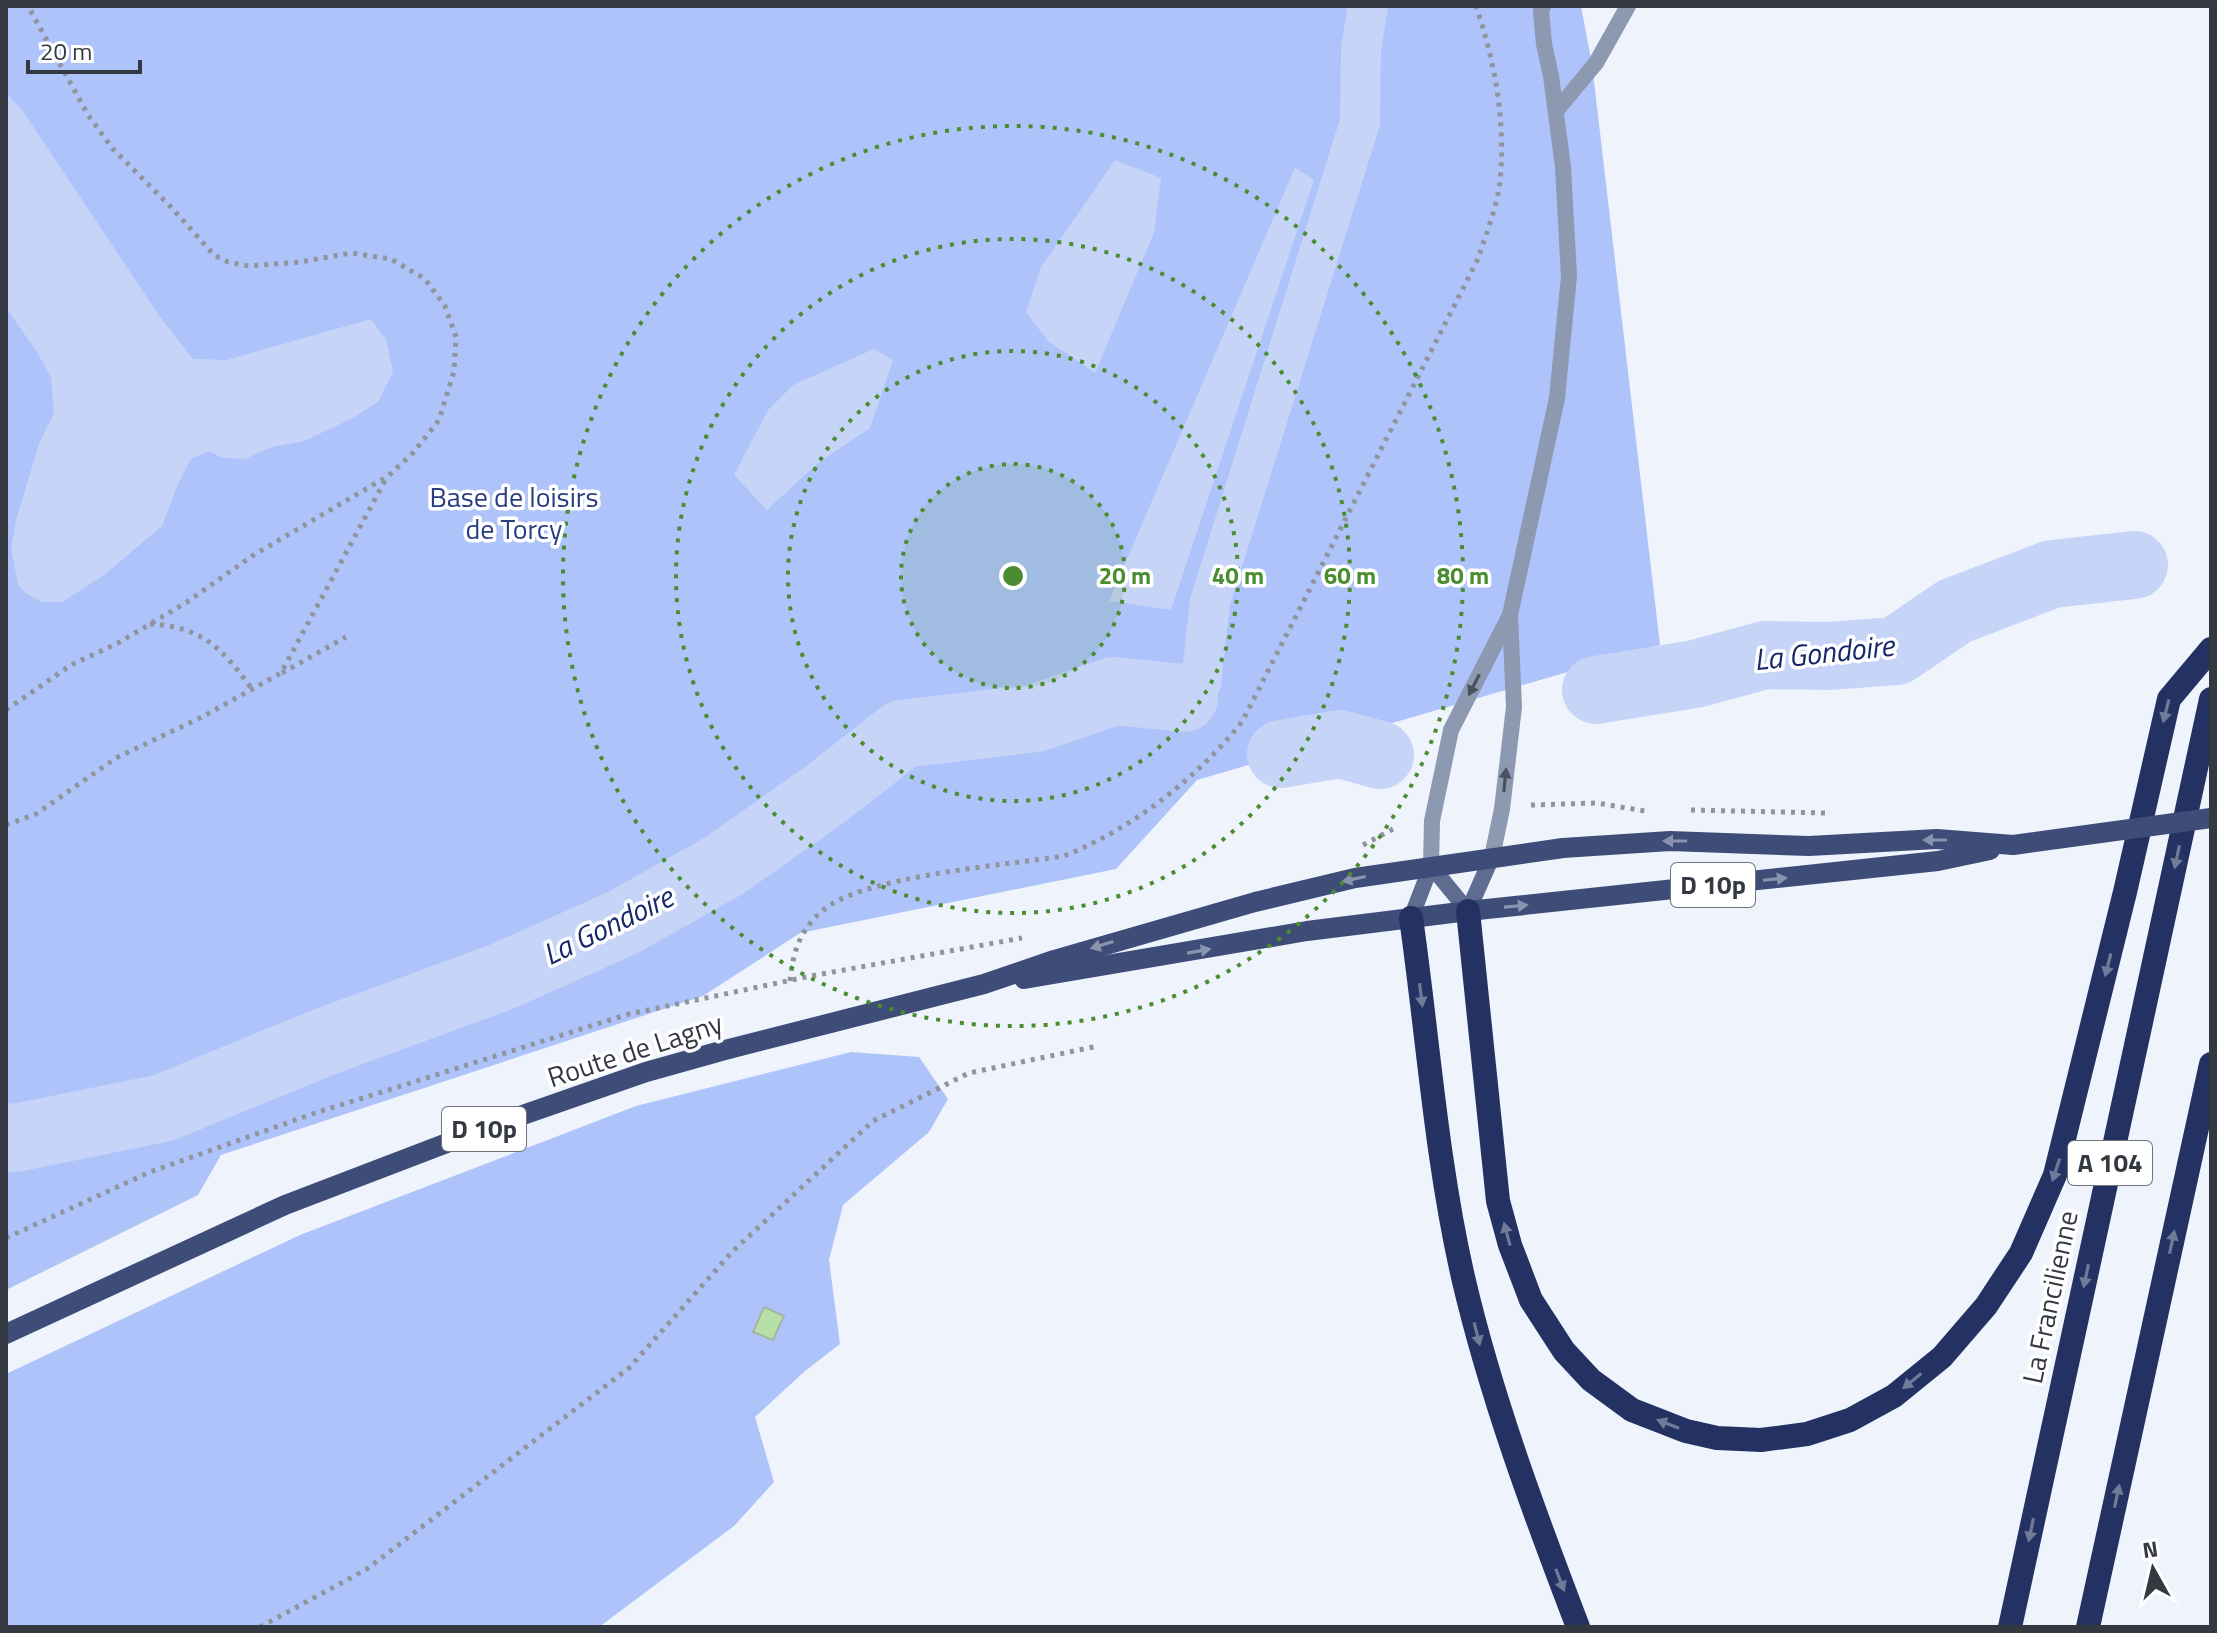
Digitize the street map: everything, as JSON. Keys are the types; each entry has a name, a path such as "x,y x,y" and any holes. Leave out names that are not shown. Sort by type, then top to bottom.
{"highway":[{"path":"1468,911 1498,1201 1510,1245 1531,1300 1564,1351 1591,1380 1632,1410 1686,1431 1717,1438 1761,1440 1807,1434 1850,1420 1894,1396 1942,1357 1986,1306 2021,1253 2055,1175 2122,906 2169,699 2211,649"},
{"name":"La Francilienne","path":"2010,1627 2211,699"},
{"path":"1411,918 1447,1197 1462,1274 1483,1360 1578,1627"},
{"name":"A 104","path":"2088,1627 2211,1064"}],"main road":[{"name":"D 10p","path":"984,984 1055,975 1307,931 1938,861 2013,845 2211,818"},
{"name":"D 10p","path":"984,984 1054,960 1255,902 1355,878 1492,857 1563,848 1670,841 1809,846 1937,839 2013,845"},
{"path":"1411,918 1431,866 1468,911 1492,857"},
{"name":"Route de Lagny","path":"6,1334 285,1205 508,1120 646,1072 984,984"}],"lane":[{"path":"1556,111 1596,63 1628,6"},
{"path":"1492,857 1502,809 1514,707 1510,615 1557,398 1569,276 1563,167 1540,8"},
{"path":"1431,866 1432,821 1451,730 1510,615"}],"path":[{"path":"6,710 71,665 118,643 187,602 252,556 388,476 413,453 439,420 454,371 456,337 445,306 425,279 391,259 351,253 300,262 249,266 228,262 214,255 113,149 88,115 28,6"},
{"path":"790,981 793,957 802,934 822,910 836,901 850,894 896,882 1064,856 1083,848 1132,820 1176,788 1217,753 1242,722 1478,259 1500,183 1500,144 1499,99 1492,56 1476,6"},
{"path":"281,673 388,476"},
{"path":"149,624 173,625 214,643 252,689"},
{"path":"6,825 36,814 116,758 346,637"},
{"path":"1531,805 1597,803 1658,812"},
{"path":"1683,810 1833,813"},
{"path":"6,1238 150,1172 315,1113 629,1014 1026,937"},
{"path":"260,1627 367,1569 629,1368 732,1252 873,1121 969,1073 1098,1046"}],"green space":[{"name":"Base de loisirs de Torcy","path":"6,6 1581,6 1592,64 1660,645 1197,780 1116,869 800,933 703,996 221,1155 198,1195 6,1290"},
{"path":"851,1052 919,1057 948,1099 929,1132 843,1205 829,1260 840,1344 755,1417 774,1482 734,1526 599,1627 6,1627 6,1374 300,1235 636,1106"}],"shaded area":[{"path":"6,93 22,110 160,317 193,359 227,360 371,319 386,340 393,372 378,402 353,418 304,441 272,447 245,459 222,458 209,451 191,459 162,526 104,575 62,602 43,602 18,585 11,548 16,520 40,441 54,413 51,377 6,308"},
{"path":"1115,160 1161,178 1154,233 1095,373 1048,341 1026,312 1041,267"},
{"path":"1295,168 1314,180 1171,610 1109,601"},
{"path":"874,349 893,360 870,428 818,463 767,510 734,475 768,410 793,385"}],"building":[{"path":"764,1307 784,1316 773,1340 753,1332"}],"waterway":[{"path":"1184,698 1201,683 1210,602 1360,122 1361,49 1368,6"},
{"name":"La Gondoire","path":"1596,690 1695,674 1765,655 1829,656 1896,651 1955,611 2052,574 2134,565"},
{"name":"La Gondoire","path":"6,1137 15,1138 163,1108 324,1042 501,977 624,922 725,865 827,793 902,734 1036,718 1114,691 1184,698"},
{"name":"La Gondoire","path":"1281,754 1340,744 1380,755"}]}
